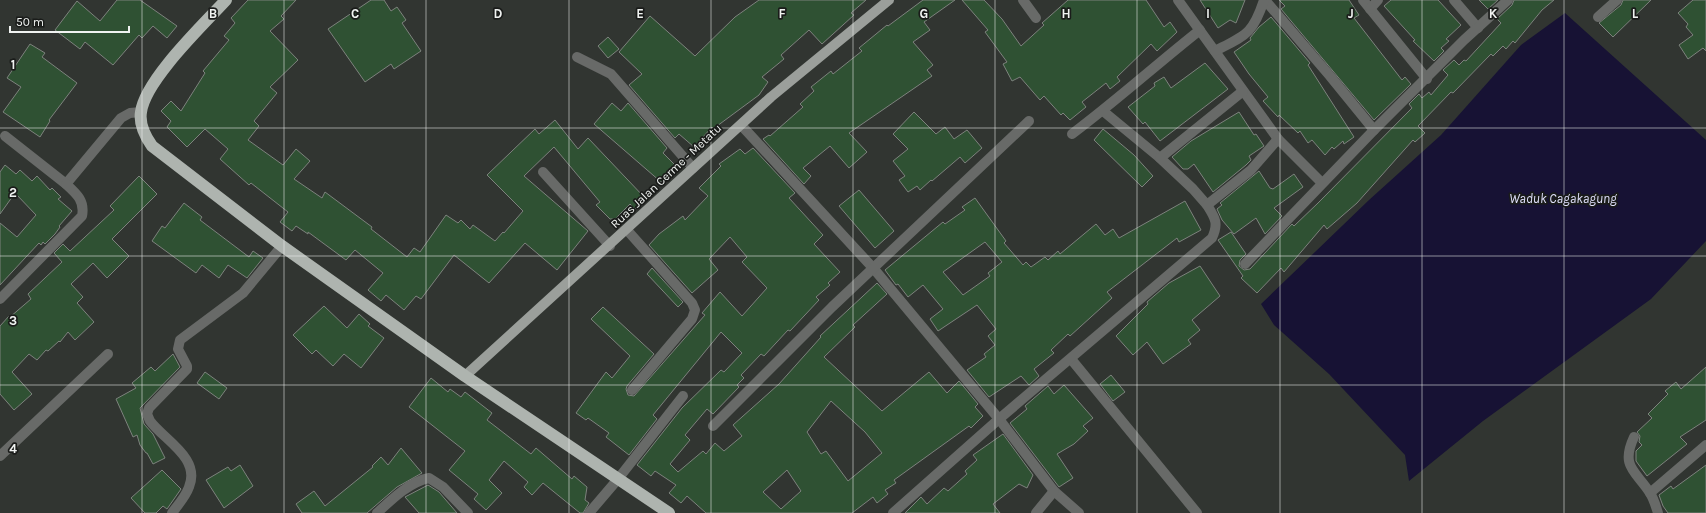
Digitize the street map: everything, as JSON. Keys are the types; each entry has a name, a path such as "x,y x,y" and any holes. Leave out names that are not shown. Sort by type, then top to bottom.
{"highway":[{"path":"226,0 171,59 149,91 141,112 144,133 152,146 282,246 465,376 669,513"}],"main road":[{"name":"Ruas Jalan Cerme - Metatu","path":"465,376 610,246 771,97 889,0"}],"street":[{"path":"1023,0 1036,18"},
{"path":"1178,0 1278,139 1322,183"},
{"path":"1215,50 1249,32 1258,20 1264,0"},
{"path":"1264,0 1330,76 1374,130"},
{"path":"1363,0 1427,79"},
{"path":"1370,9 1378,0"},
{"path":"1454,0 1478,28"},
{"path":"1245,264 1374,130 1508,0"},
{"path":"1598,17 1617,0"},
{"path":"1072,134 1103,111 1142,76 1200,30"},
{"path":"577,57 611,74 693,168"},
{"path":"1160,158 1243,91"},
{"path":"893,513 999,419 1212,238 1217,228 1215,218 1208,205 1193,188 1160,158 1103,111"},
{"path":"66,184 121,118 130,113 141,112"},
{"path":"713,426 832,307 874,270 1029,121"},
{"path":"741,125 874,270 999,419 1054,491 1079,513"},
{"path":"0,299 82,216 84,208 83,202 66,184 2,137"},
{"path":"1208,205 1251,170 1278,139"},
{"path":"543,172 610,246"},
{"path":"627,230 692,303 695,310 692,319 632,390"},
{"path":"172,513 189,487 192,473 188,461 150,421 147,414 149,408 187,369 187,366 178,349 180,340 243,293 282,246"},
{"path":"0,456 108,354"},
{"path":"1071,359 1197,513"},
{"path":"589,513 618,479 682,396"},
{"path":"1634,437 1628,449 1633,473 1650,493 1658,513"},
{"path":"1650,493 1706,446"},
{"path":"376,513 406,488 429,478 443,487 468,513"},
{"path":"1036,513 1054,491"}],"water":[{"name":"Waduk Cagakagung","path":"1565,13 1706,140 1706,241 1651,299 1483,421 1409,481 1405,455 1329,374 1274,325 1261,304 1369,200 1441,135 1521,45"}],"building":[{"path":"117,0 140,0 177,26 167,38 153,26 142,38 139,35 113,65 85,42 80,49 55,30 77,1 100,21"},
{"path":"248,0 296,0 281,16 284,19 270,31 298,60 270,87 277,93 254,121 259,126 248,140 283,165 296,149 310,161 294,179 322,198 325,192 372,227 371,229 407,257 414,248 420,252 446,215 458,223 461,220 470,229 473,225 495,241 503,232 504,233 523,211 487,175 535,129 539,134 555,120 578,149 588,138 645,198 635,209 630,204 615,219 610,219 596,205 600,202 554,147 524,176 588,231 557,270 525,243 489,283 454,255 421,299 416,296 404,310 386,295 381,301 368,290 383,273 355,250 346,260 308,232 308,234 296,226 292,231 280,222 288,212 251,183 249,185 220,159 228,149 205,129 187,147 167,127 171,121 161,111 171,101 181,111 205,73 203,71 229,40 224,36 235,23 231,18"},
{"path":"371,0 384,0 391,11 397,7 406,20 402,23 421,51 394,69 391,64 365,82 328,29"},
{"path":"759,0 866,0 851,13 854,15 822,44 809,30 781,55 784,59 762,77 768,82 759,95 713,129 712,127 694,147 679,134 675,138 629,85 642,74 619,52 650,16 695,56 735,17"},
{"path":"923,0 955,0 924,22 930,30 913,42 933,65 927,70 932,76 849,133 867,152 849,168 830,146 803,168 811,176 804,184 763,139 769,135 770,136 803,107 800,104 814,91 811,87 831,71 833,74 862,51 859,48 887,25 888,26"},
{"path":"962,0 984,0 1002,19 1021,46 1044,25 1042,23 1068,0 1146,0 1164,27 1170,22 1177,32 1157,51 1151,44 1117,77 1120,81 1110,89 1106,83 1082,102 1086,107 1070,120 1063,113 1061,115 1044,96 1040,100 1020,77 1012,81 1003,64 1007,62 985,32 988,30"},
{"path":"1200,0 1245,0 1236,23 1230,20 1218,28"},
{"path":"1279,0 1349,0 1359,15 1354,18 1402,80 1405,77 1411,84 1374,120 1281,9 1285,6"},
{"path":"1391,0 1438,0 1461,25 1446,39 1449,41 1441,48 1444,51 1434,61 1413,41 1415,40 1384,6"},
{"path":"1479,0 1498,0 1488,9"},
{"path":"1514,0 1554,0 1542,10 1515,43 1513,41 1506,49 1503,46 1493,56 1491,54 1453,93 1451,92 1418,126 1425,133 1415,142 1413,140 1357,203 1327,229 1324,225 1284,272 1281,268 1257,293 1241,278 1243,276 1218,240 1231,232 1246,254 1240,260 1239,266 1244,270 1250,269 1292,224 1294,226 1318,203 1412,108 1409,104 1419,94 1422,98 1429,92 1431,95 1448,75 1443,70 1454,60 1459,65 1464,60 1466,61 1501,23 1497,19 1512,5"},
{"path":"1623,0 1651,0 1613,37 1599,23 1621,5"},
{"path":"1693,0 1706,0 1706,51 1703,48 1688,59 1679,45 1693,35 1686,27 1688,24 1678,13"},
{"path":"1271,17 1310,63 1308,65 1354,137 1344,144 1343,141 1334,149 1332,147 1325,155 1312,140 1308,143 1300,131 1298,133 1279,115 1278,117 1263,101 1268,97 1249,74 1234,52 1251,40 1250,38 1259,27"},
{"path":"608,37 619,49 608,58 598,46"},
{"path":"30,44 45,53 42,57 77,83 49,120 50,121 40,137 3,112 21,87 7,78"},
{"path":"1205,63 1228,89 1160,141 1145,122 1143,124 1128,107 1155,86 1154,83 1164,77 1171,88"},
{"path":"612,103 621,111 628,103 667,148 663,153 676,166 661,182 594,124"},
{"path":"914,112 936,134 945,127 954,139 967,130 982,148 965,163 960,157 920,190 917,186 908,192 899,180 905,176 893,161 908,149 893,134"},
{"path":"1239,112 1254,135 1256,134 1264,146 1249,156 1251,160 1246,165 1213,192 1194,164 1188,169 1183,169 1172,157 1191,141"},
{"path":"1103,129 1134,155 1153,176 1142,187 1094,140"},
{"path":"753,148 795,193 789,198 823,235 814,244 840,272 828,283 830,285 816,297 819,300 790,331 788,330 764,356 761,354 741,375 744,378 737,385 739,387 713,414 707,409 685,435 690,440 670,464 678,472 703,451 706,454 715,443 724,451 742,436 733,425 779,384 821,337 820,336 877,283 887,294 853,325 855,327 824,357 882,411 929,372 947,393 959,381 978,404 975,407 983,416 971,428 969,426 894,480 896,483 885,490 888,494 877,503 873,497 852,513 706,513 687,496 681,503 669,493 676,485 655,471 651,476 637,465 682,408 721,370 724,372 742,353 721,332 653,415 657,419 629,455 606,437 609,433 588,418 586,420 576,413 606,372 612,378 630,356 591,319 603,307 654,354 627,386 626,389 628,395 634,396 705,315 702,313 720,292 742,316 767,288 742,262 747,257 730,237 709,259 718,270 692,293 649,245 659,234 683,216 685,220 708,196 699,188 721,166 719,164 740,149 745,154","holes":["831,401 865,432 882,453 848,481 826,451 821,454 807,432","787,470 801,491 781,509 763,492"]},
{"path":"5,165 16,174 20,170 32,181 37,176 50,190 52,188 61,197 58,199 72,211 59,226 60,227 55,234 45,244 43,242 41,245 39,243 0,285 0,223 17,237 36,215 15,193 0,214 0,172"},
{"path":"1259,171 1270,188 1273,189 1294,174 1303,187 1274,208 1282,216 1265,234 1256,218 1234,234 1222,220 1217,209 1222,205 1220,203"},
{"path":"139,176 157,194 112,239 129,256 107,278 93,263 71,284 83,297 77,303 94,322 75,340 68,332 60,342 59,341 48,351 46,350 37,360 29,354 12,372 32,394 14,410 0,394 0,326 9,316 10,317 31,299 28,294 62,262 54,253 63,244 70,251 114,210 110,206"},
{"path":"859,190 894,231 875,248 839,206"},
{"path":"975,198 1006,241 1004,243 1023,265 1026,262 1031,267 1045,257 1048,260 1058,251 1060,254 1096,224 1105,235 1113,229 1119,238 1185,201 1201,230 1179,242 1177,238 1107,292 1112,298 1070,336 1068,334 1051,350 1054,353 1034,369 1039,376 1029,385 1021,376 989,397 967,370 986,357 984,354 995,345 988,336 996,329 977,305 938,331 930,319 943,309 923,285 908,297 898,284 896,285 885,270 943,222 945,224 965,210 962,207","holes":["985,242 1002,262 988,273 990,276 963,295 943,272"]},
{"path":"184,203 202,217 200,220 249,257 253,251 263,258 247,278 228,265 219,278 202,265 196,273 152,241 162,226 165,228"},
{"path":"1200,266 1220,296 1192,320 1200,330 1188,340 1191,344 1163,364 1147,342 1133,355 1116,336 1148,304 1147,302 1169,283"},
{"path":"652,268 683,302 678,307 647,274"},
{"path":"324,306 347,328 359,314 370,324 368,326 384,338 361,368 344,354 333,366 316,350 312,354 293,335"},
{"path":"173,354 180,367 140,408 144,424 153,434 165,458 153,464 147,453 140,445 137,435 133,437 116,399 136,388 132,383 151,367 155,371"},
{"path":"1706,367 1706,420 1680,437 1687,444 1647,476 1636,461 1636,451 1642,445 1639,442 1640,436 1637,432 1652,418 1648,414 1668,394 1665,391 1676,382 1681,389"},
{"path":"205,372 227,388 219,399 197,383"},
{"path":"1111,375 1125,392 1113,401 1100,384"},
{"path":"431,378 448,392 450,389 461,397 465,392 492,413 487,420 531,454 536,448 572,479 574,476 587,487 585,500 589,503 583,513 580,513 543,483 532,495 524,487 528,482 504,461 489,480 502,493 486,510 474,499 478,494 449,470 465,451 409,407"},
{"path":"1064,385 1093,418 1083,426 1088,431 1074,444 1057,454 1073,478 1059,487 1010,423 1027,409 1025,406 1048,386 1054,394"},
{"path":"1003,434 1033,475 1027,488 1019,484 993,504 1000,513 905,513 921,497 927,504 944,488 948,491 967,474 965,471 977,460 973,455"},
{"path":"401,448 422,473 397,487 367,513 302,513 296,504 314,491 325,506 373,467 372,466 381,457 388,465"},
{"path":"240,465 253,486 224,508 206,480 228,467 231,471"},
{"path":"1706,465 1706,513 1668,513 1663,506 1659,495 1671,486 1673,489"},
{"path":"162,470 181,489 167,509 163,506 156,513 145,513 131,498"},
{"path":"428,485 439,492 457,513 419,513 405,497"}]}
